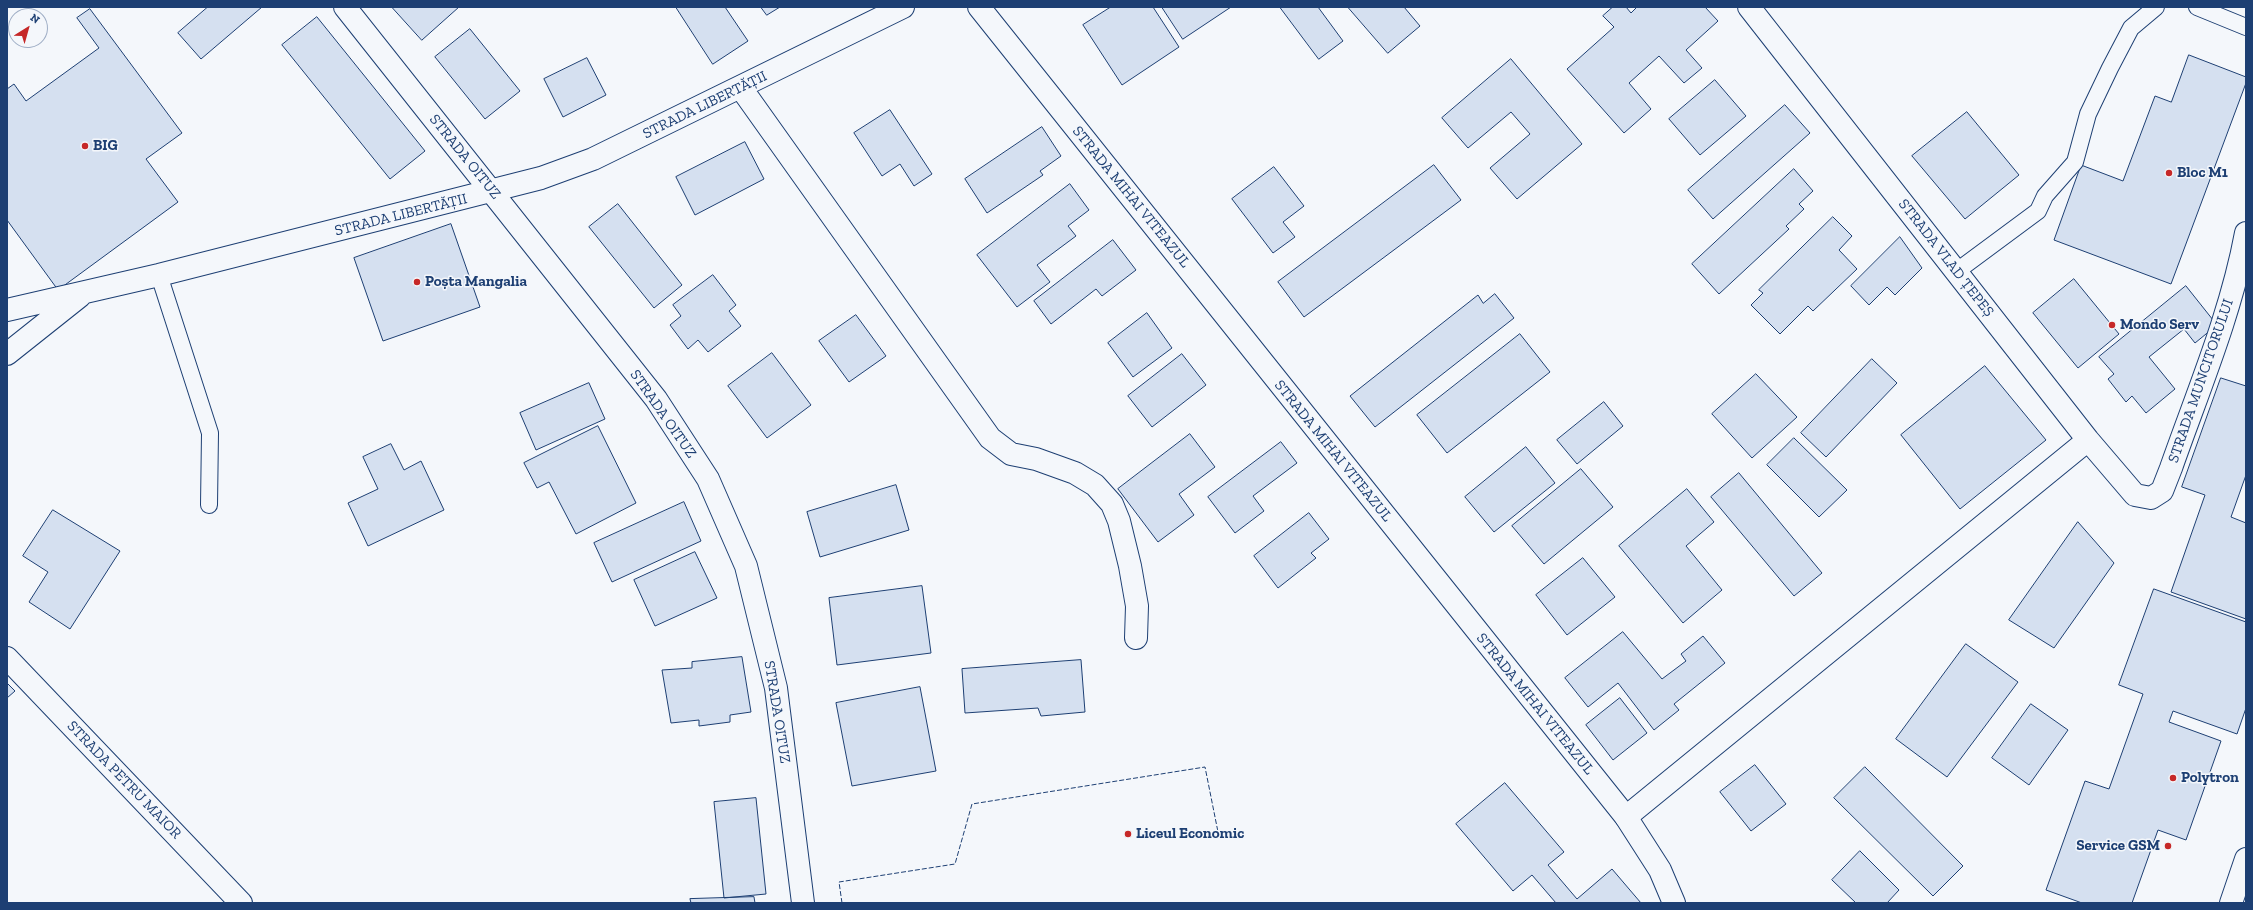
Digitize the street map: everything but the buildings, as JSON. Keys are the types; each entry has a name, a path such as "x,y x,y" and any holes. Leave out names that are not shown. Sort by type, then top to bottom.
{"street":[{"name":"STRADA OITUZ","path":"345,7 656,399 711,486 746,566 776,688 803,903"},
{"name":"STRADA LIBERTĂȚII","path":"7,310 159,276 493,192 541,178 593,159 741,88 903,7"},
{"name":"STRADA MIHAI VITEAZUL","path":"979,7 1626,818 1660,870 1674,903"},
{"name":"STRADA VLAD ȚEPEȘ","path":"1749,7 2088,440 2135,495 2150,498"},
{"path":"741,88 990,438 1011,454 1036,459 1075,473 1095,485 1112,504 1119,521 1134,586 1137,606 1136,638"},
{"name":"STRADA MUNCITORULUI","path":"2150,498 2162,491 2171,468 2224,320 2241,259 2246,233"},
{"name":"STRADA LIBERTĂȚII","path":"7,354 83,294"},
{"path":"1626,818 2088,440"},
{"name":"STRADA PETRU MAIOR","path":"7,658 241,903"},
{"path":"2231,903 2246,859"}],"lane":[{"path":"1957,272 2038,211 2045,196 2074,162 2088,114 2131,28 2156,7"},
{"path":"2197,7 2246,27"},
{"path":"159,276 210,433 209,505"}],"fence":[{"path":"842,903 839,882 955,864 972,804 1205,767 1219,837"}],"place":[{"name":"BIG","path":"85,146"},
{"name":"Bloc M1","path":"2169,173"},
{"name":"Poșta Mangalia","path":"417,282"},
{"name":"Mondo Serv","path":"2112,325"},
{"name":"Polytron","path":"2173,778"},
{"name":"Liceul Economic","path":"1128,834"},
{"name":"Service GSM","path":"2168,846"}]}
